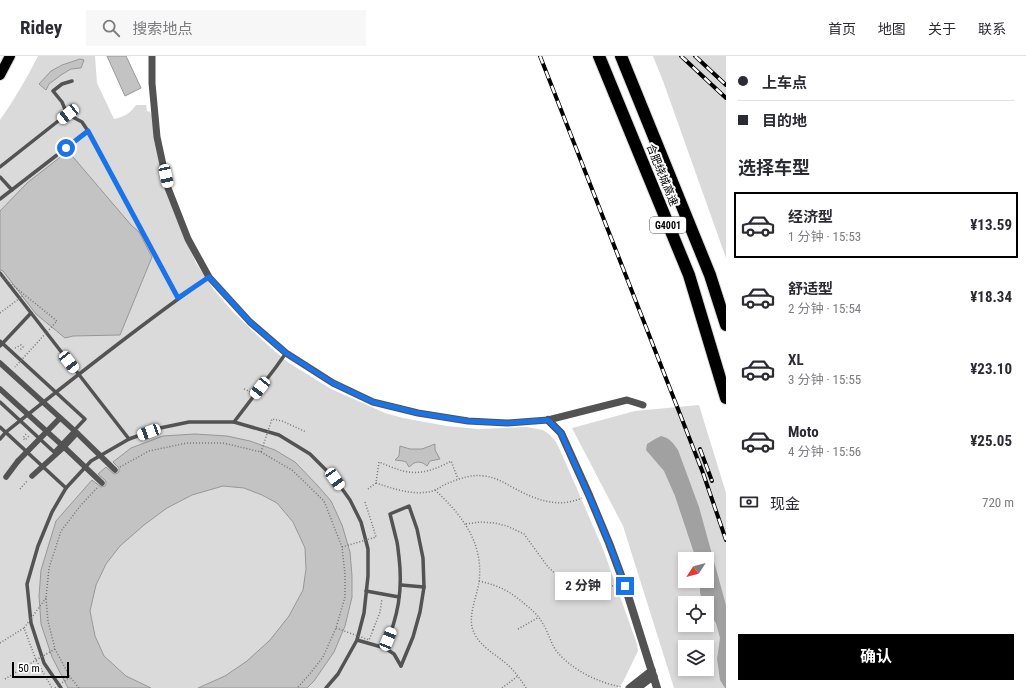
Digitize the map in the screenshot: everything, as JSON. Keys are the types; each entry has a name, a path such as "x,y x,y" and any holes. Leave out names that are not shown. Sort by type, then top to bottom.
{"highway":[{"name":"合肥绕城高速","path":"599,56 689,275 726,398"},
{"name":"合肥绕城高速","path":"621,56 710,275 726,325"}],"main road":[{"path":"0,75 10,56"}],"street":[{"path":"152,56 152,83 157,137 168,188 188,239 209,277 250,322 286,353 333,383 373,402 418,413 468,421 507,423 548,420 627,400 643,405"},
{"path":"0,363 77,433 115,470"},
{"path":"0,389 102,483"},
{"path":"6,477 18,461 60,418"},
{"path":"548,420 561,433 590,495 625,586 657,688"},
{"path":"32,476 77,433"},
{"path":"629,688 653,673"},
{"path":"638,688 653,673"}],"lane":[{"path":"72,81 62,84 53,91 62,102 68,114 82,122 88,131 178,298"},
{"path":"0,167 68,114"},
{"path":"0,199 88,131"},
{"path":"0,177 12,190"},
{"path":"0,274 129,439"},
{"path":"0,439 6,432 78,374 178,298 209,277"},
{"path":"0,402 54,452 85,419 1,343 31,313"},
{"path":"234,422 286,353"},
{"path":"62,688 44,663 30,623 27,584 38,546 52,512 66,488 91,461 129,439 160,428 189,422 234,422 279,435 310,454 335,479 350,500 361,522 368,549 368,576 364,612 357,640 338,674 326,688"},
{"path":"0,427 66,488"},
{"path":"357,640 384,648 394,654 400,666 413,637 420,612 424,587 423,558 417,529 409,506 390,514 397,540 401,585 397,612 392,630 384,648"},
{"path":"401,585 424,587"},
{"path":"366,591 399,596"}],"path":[{"path":"0,274 57,321 10,372"},
{"path":"0,313 24,295"},
{"path":"261,452 272,419 282,421 306,432"},
{"path":"115,470 149,451 187,443 223,443 261,452 292,470 324,502 342,547 345,574 345,597 336,628 323,656 297,688"},
{"path":"368,489 376,483 379,462 401,471 420,473 436,469 451,461 458,480"},
{"path":"376,483 398,490 427,492 472,475 486,476 499,480 524,493 550,503 575,501 590,495"},
{"path":"20,490 32,476"},
{"path":"79,688 70,677 55,649 48,621 46,598 49,568 61,531 81,504 102,483"},
{"path":"435,490 456,511 466,524 475,544 479,564 479,581 472,614 472,627 482,645 505,663 518,676 526,688"},
{"path":"342,547 376,537 365,502"},
{"path":"466,524 480,522 494,523 507,526 524,534 548,567 568,583 578,585 625,586"},
{"path":"479,581 506,590 516,596 535,613 539,617 558,653 576,669 610,685 629,688"},
{"path":"336,628 369,640 380,612 383,594"},
{"path":"0,643 24,628 46,598"},
{"path":"518,629 539,617"},
{"path":"24,628 36,660 52,688"},
{"path":"5,679 55,649"},
{"path":"502,688 518,676"},
{"path":"55,688 70,677"}],"shaded area":[{"path":"38,56 95,56 97,83 114,119 126,115 136,105 146,105 147,111 152,115 168,197 196,263 214,290 232,311 286,361 331,389 385,413 447,426 478,429 527,427 543,430 550,435 556,442 561,452 603,549 637,644 638,651 623,682 618,688 0,688 0,120 20,89"},
{"path":"653,56 726,56 726,258 663,81"},
{"path":"699,405 726,493 726,688 674,688 623,526 572,428 635,411"},
{"path":"661,436 669,439 678,450 699,507 711,552 694,552 675,496 664,471 646,450 647,444"},
{"path":"714,561 726,605 726,688 720,680 717,659 720,638 714,620 714,596 701,596 700,588 714,588"}],"building":[{"path":"107,56 126,56 141,88 125,96"},
{"path":"80,59 84,60 81,68 71,69 61,75 49,84 46,90 39,84 51,71 62,65"},
{"path":"68,151 131,225 139,232 152,257 120,335 73,336 65,338 36,314 3,271 0,270 0,211 27,183"},
{"path":"195,434 227,436 250,441 275,450 295,462 331,501 342,525 350,552 352,576 352,597 345,626 334,652 314,681 307,688 198,688 225,676 247,661 270,640 289,616 303,590 306,569 305,548 293,522 277,503 244,488 223,486 192,495 167,508 144,525 120,546 106,564 96,585 90,611 95,636 104,656 126,676 151,688 68,688 52,657 41,624 39,596 41,570 56,521 92,480 101,487 105,486 106,481 98,474 106,467 114,474 118,473 119,468 113,462 131,448 163,436"},
{"path":"435,444 435,450 440,459 430,461 427,466 418,462 409,467 406,462 395,460 399,456 400,446 410,449 422,449"}],"railway":[{"path":"540,56 703,473 726,540"},
{"path":"681,56 726,98"},
{"path":"695,56 726,85"},
{"path":"700,449 712,481"}],"route":[{"path":"66,148 88,131 178,298 209,277 250,322 286,353 333,383 373,402 418,413 468,421 507,423 548,420 561,433 590,495 625,586"}]}
